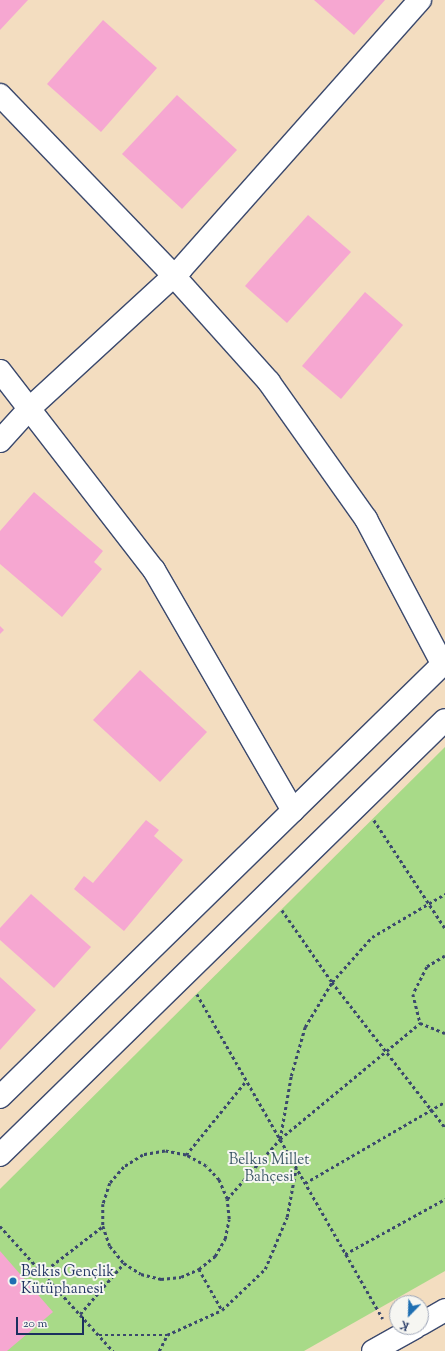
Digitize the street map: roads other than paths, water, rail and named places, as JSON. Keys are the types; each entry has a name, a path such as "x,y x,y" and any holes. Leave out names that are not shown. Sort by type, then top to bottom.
{"street":[{"path":"0,441 30,408 174,276 420,0"},
{"path":"0,95 174,276 269,382 366,519 444,663 0,1098"},
{"path":"0,371 154,570 293,810"},
{"path":"0,1156 445,720"},
{"path":"429,1319 445,1310"},
{"path":"373,1351 401,1335"}],"place":[{"name":"Belkıs Gençlik Kütüphanesi","path":"13,1281"}],"park label":[{"name":"Belkıs Millet Bahçesi","path":"269,1168"}]}
